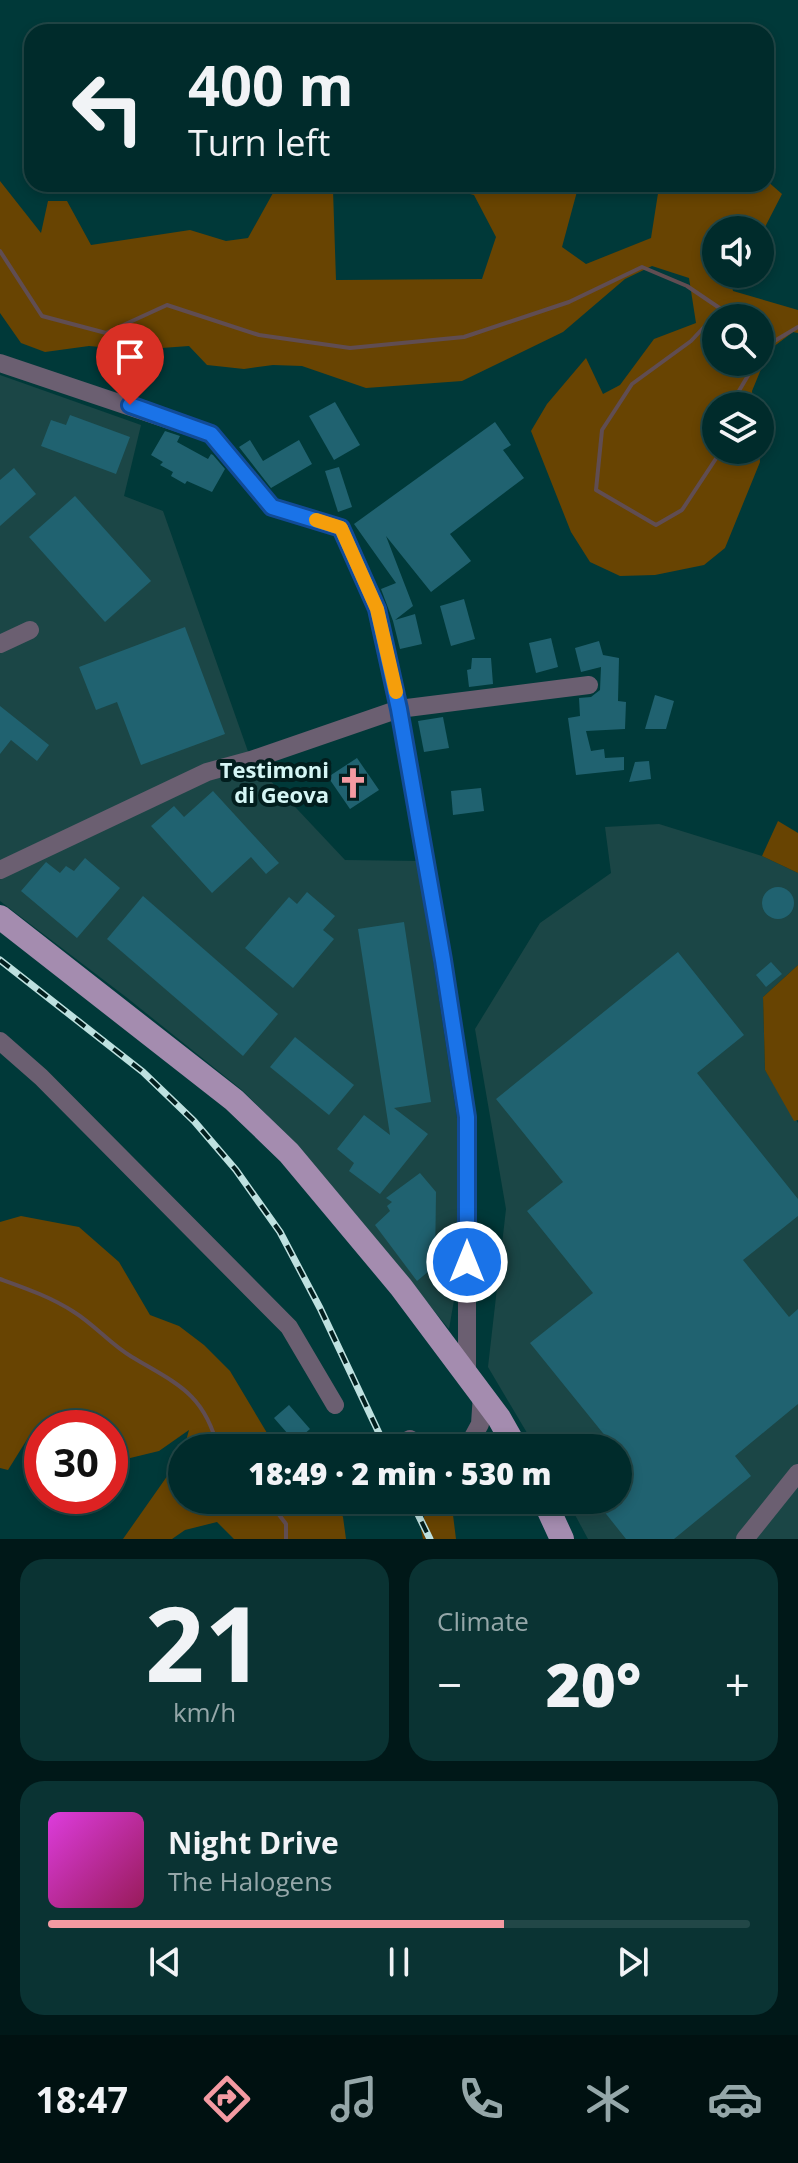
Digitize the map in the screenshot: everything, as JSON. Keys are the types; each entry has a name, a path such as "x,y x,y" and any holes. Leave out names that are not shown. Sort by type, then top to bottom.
{"main road":[{"path":"0,917 201,1073 289,1153 401,1287 482,1394 507,1434"},
{"path":"550,1514 562,1539"}],"street":[{"path":"0,363 211,434 272,507 341,528 377,609 399,709 441,944 467,1117 467,1374"},
{"path":"0,644 30,630"},
{"path":"0,870 207,772 399,709 589,685"},
{"path":"0,1041 41,1077 289,1327 335,1405"},
{"path":"475,1434 480,1424 482,1394"},
{"path":"745,1539 798,1473"}],"shaded area":[{"path":"0,181 41,233 48,201 67,201 91,245 190,230 226,241 248,238 274,192 333,192 336,280 482,279 496,237 474,195 462,192 577,192 562,247 586,264 651,238 658,192 774,192 774,187 782,194 771,216 702,216 702,288 732,288 733,291 798,310 798,333 793,332 774,346 774,304 702,304 702,376 758,376 752,392 702,392 702,464 759,464 725,548 704,565 655,575 620,576 590,562 571,532 531,431 547,404 586,358 603,394 620,385 654,339 696,323 689,278 652,266 625,279 563,332 462,381 366,388 302,366 273,365 244,369 207,365 189,346 134,350 89,346 45,352 21,343 0,313"},
{"path":"0,375 141,425 124,496 163,511 251,760 345,860 418,861 459,1131 461,1260 449,1329 296,1144 242,1090 0,901"},
{"path":"778,821 798,833 798,873 762,856"},
{"path":"659,824 762,856 798,873 798,965 763,997 765,1070 798,1123 798,1465 737,1539 588,1539 575,1514 632,1514 632,1434 528,1434 488,1367 506,1209 475,1029 540,923 611,873 605,827"},
{"path":"798,965 798,1120 794,1121 765,1070 763,997"},
{"path":"21,1216 79,1227 119,1262 150,1315 179,1326 230,1371 268,1434 188,1434 189,1430 183,1434 168,1434 168,1445 159,1451 128,1459 128,1410 24,1410 24,1444 8,1470 0,1468 0,1222"},
{"path":"168,1475 168,1514 341,1514 346,1539 234,1539 217,1522 185,1530 172,1539 123,1539"},
{"path":"798,1482 798,1539 755,1539"},
{"path":"425,1514 451,1514 456,1539 423,1539 421,1530"}],"building":[{"path":"335,402 360,445 334,460 309,416"},
{"path":"70,415 130,437 116,474 41,446 51,420 66,425"},
{"path":"495,422 511,445 503,450 524,478 450,534 471,561 431,592 386,536 413,606 395,620 415,614 422,644 400,649 381,589 396,583 354,524"},
{"path":"165,431 180,436 177,442 208,459 213,455 225,469 212,492 171,476 173,472 160,465 163,462 151,455"},
{"path":"250,440 263,461 299,440 312,464 271,488 239,447"},
{"path":"339,467 352,507 338,512 325,471"},
{"path":"14,468 36,494 0,526 0,480"},
{"path":"75,496 151,581 105,622 29,537"},
{"path":"464,599 475,639 451,646 440,606"},
{"path":"185,627 225,734 141,765 117,702 96,710 79,667"},
{"path":"551,638 558,667 536,673 529,643"},
{"path":"599,641 603,655 619,658 618,701 626,702 625,729 586,731 591,751 604,749 605,758 624,757 624,770 576,775 568,718 580,716 579,698 591,697 600,690 601,667 581,672 575,648"},
{"path":"472,658 491,658 493,684 469,687 467,670 471,669"},
{"path":"655,695 674,701 666,729 645,729"},
{"path":"0,706 49,745 37,761 11,740 0,754"},
{"path":"443,717 449,748 424,752 418,721"},
{"name":"Testimoni di Geova","path":"357,758 379,790 350,809 328,777"},
{"path":"649,761 651,779 629,782 635,762"},
{"path":"481,788 484,811 453,815 451,791"},
{"path":"213,791 279,863 266,874 251,857 212,893 151,826 174,806 184,817"},
{"path":"85,858 120,888 77,938 21,891 46,862 60,873 66,866 74,871"},
{"path":"778,887 789,892 794,903 789,914 778,919 767,914 762,903 767,892"},
{"path":"307,892 335,916 323,930 334,939 293,988 245,948 289,897 297,904"},
{"path":"143,896 278,1014 243,1056 107,939"},
{"path":"404,922 431,1102 394,1108 428,1134 380,1194 349,1171 354,1163 337,1149 364,1115 390,1135 358,929"},
{"path":"678,952 744,1035 697,1073 798,1199 798,1216 743,1260 789,1317 798,1309 798,1404 735,1456 751,1476 674,1539 626,1539 606,1514 632,1514 632,1434 604,1434 530,1343 593,1293 527,1211 563,1182 496,1099"},
{"path":"771,962 782,974 766,987 756,975"},
{"path":"295,1037 354,1085 329,1115 270,1067"},
{"path":"420,1173 436,1192 435,1266 417,1281 375,1225 390,1211 387,1206 392,1202 386,1198"},
{"path":"289,1405 310,1429 304,1434 288,1434 274,1418"}],"waterway":[{"path":"0,251 42,316 106,333 167,305 259,335 350,348 464,337 569,302 642,267 687,286 721,309 691,341 632,384 602,430 596,490 656,525 682,510 712,464"},
{"path":"774,341 798,327"},
{"path":"738,392 748,376"},
{"path":"0,1279 38,1293 82,1317 124,1352 175,1383 197,1402 214,1434"},
{"path":"278,1514 286,1524 286,1539"}],"railway":[{"path":"0,960 143,1072 194,1121 236,1170 280,1232 379,1434"},
{"path":"418,1514 430,1539"}],"slow traffic":[{"path":"316,520 341,528 377,609 396,692"}],"place":[{"name":"Testimoni di Geova","path":"353,783"}],"route":[{"path":"130,405 211,434 272,507 341,528 377,609 399,709 467,1117 467,1262"}]}
